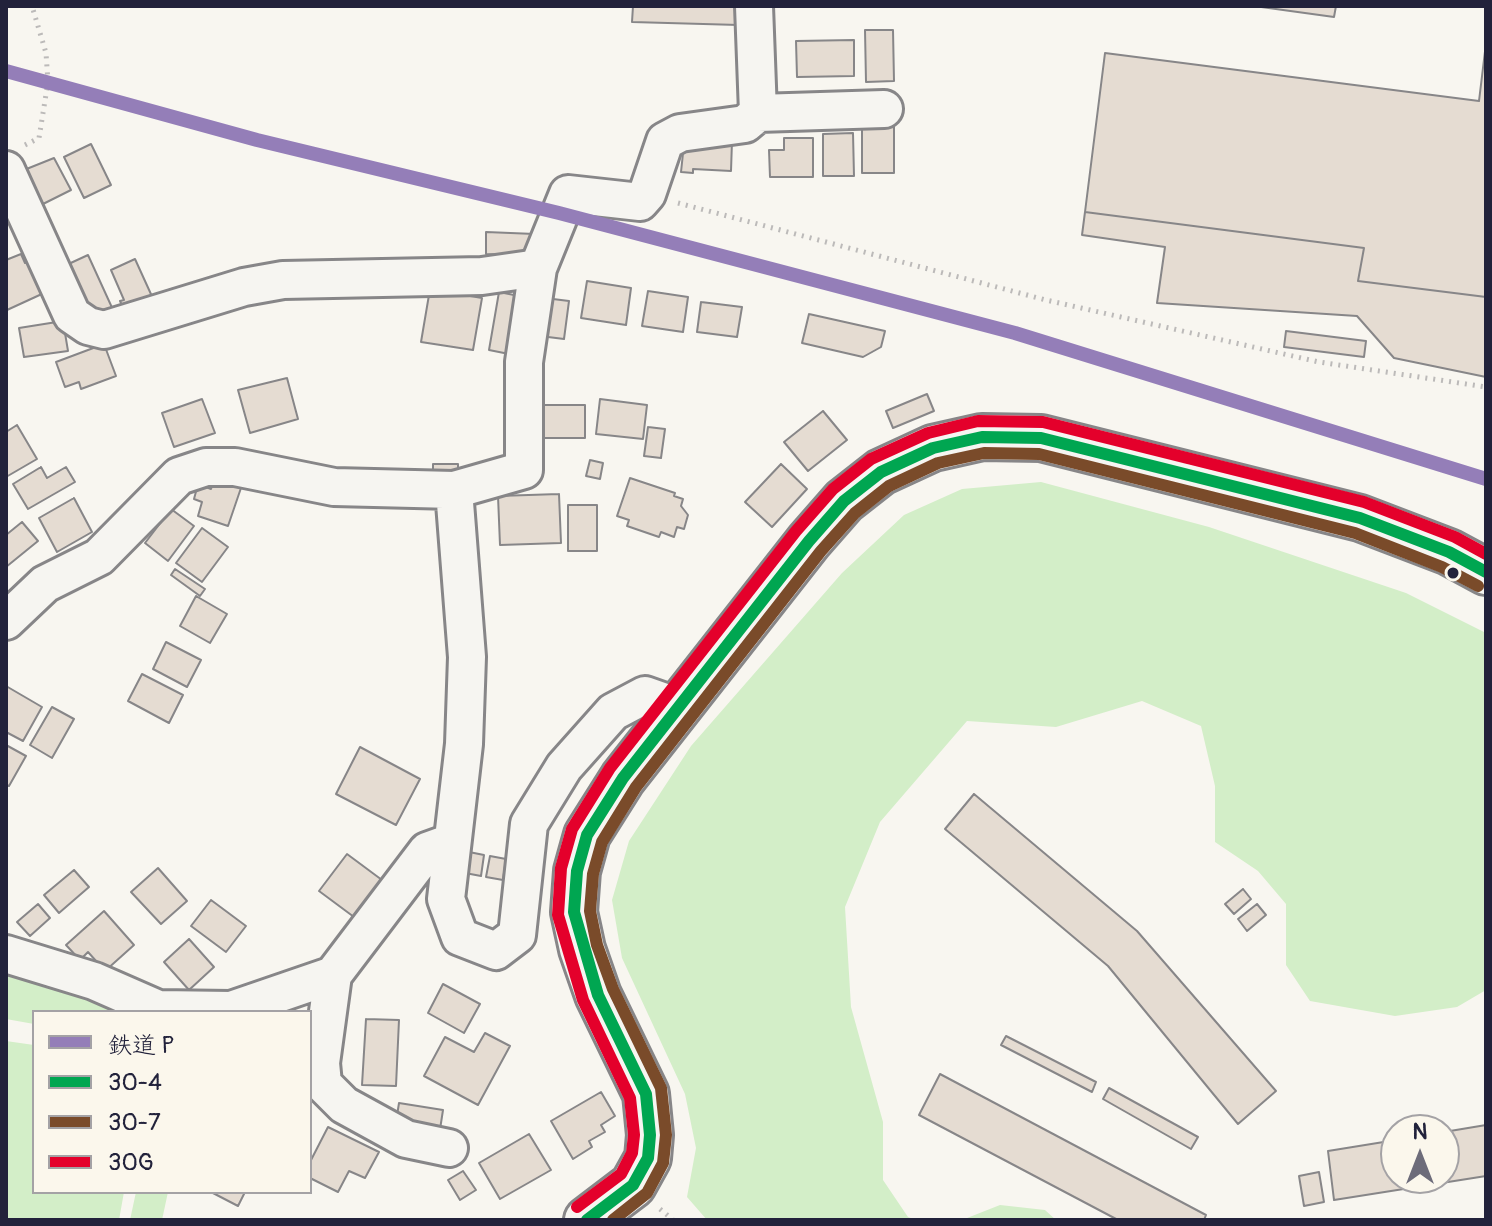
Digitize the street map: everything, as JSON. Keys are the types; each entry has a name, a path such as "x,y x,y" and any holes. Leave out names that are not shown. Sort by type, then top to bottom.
{"street":[{"path":"754,6 758,113"},
{"path":"6,621 45,584 99,557 179,476 206,467 235,467 334,487 454,490 524,470 524,362 538,268 568,194 640,202 647,194 665,141 680,133 745,124 758,113 884,109"},
{"path":"11,160 72,315 88,326 104,330 244,287 283,280 482,276 538,268"},
{"path":"587,1220 633,1185 648,1158 650,1135 646,1094 598,995 582,949 574,912 577,871 587,835 623,778 844,501 881,472 933,448 982,437 1041,438 1360,518 1449,552 1486,572"},
{"path":"454,490 467,657 464,744 446,899 460,937 496,951 517,935 529,824 564,767 613,712 645,695 679,707"},
{"path":"449,1148 406,1139 344,1105 323,1084 321,1063 333,975 427,851 452,842"},
{"path":"6,954 94,981 158,1009 231,1010 333,975"}],"path":[{"path":"11,160 39,138 48,82 46,53 32,6"},
{"path":"647,194 1061,303 1319,362 1486,387"}],"green space":[{"path":"1041,482 1209,527 1406,593 1486,633 1486,990 1457,1007 1395,1016 1310,1001 1286,965 1286,904 1258,871 1215,842 1215,786 1201,726 1142,701 1056,727 967,721 880,822 845,907 851,1007 883,1122 883,1180 908,1217 916,1220 707,1220 687,1197 696,1148 685,1094 622,958 612,900 629,841 691,746 842,573 904,515 962,489"},
{"path":"6,974 61,989 115,1010 32,1010 32,1024 6,1019"},
{"path":"6,1041 32,1045 32,1194 124,1194 119,1220 6,1220"},
{"path":"136,1194 168,1194 162,1220 130,1220"},
{"path":"1000,1205 1045,1210 1056,1220 962,1220"}],"building":[{"path":"633,6 739,6 739,25 632,22"},
{"path":"1254,6 1336,6 1334,17"},
{"path":"865,30 893,30 894,81 866,82"},
{"path":"854,40 854,76 797,77 796,41"},
{"path":"1486,43 1486,297 1358,281 1364,248 1085,212 1105,53 1479,101"},
{"path":"894,126 894,173 862,173 862,127"},
{"path":"853,133 854,176 823,176 823,134"},
{"path":"784,138 813,138 813,177 770,177 769,150 784,150"},
{"path":"732,141 731,171 693,169 693,173 681,172 684,144"},
{"path":"91,144 111,185 84,198 64,157"},
{"path":"54,158 71,190 37,207 19,172"},
{"path":"1085,212 1364,248 1358,281 1486,297 1486,377 1394,358 1357,316 1157,303 1165,247 1082,235"},
{"path":"486,232 535,234 534,256 486,254"},
{"path":"21,254 25,263 33,259 44,293 7,310 6,260"},
{"path":"88,255 114,312 98,319 93,307 83,312 62,267"},
{"path":"135,259 155,303 127,316 120,301 124,300 111,270"},
{"path":"587,281 631,288 626,325 581,318"},
{"path":"430,289 482,298 473,350 421,342"},
{"path":"648,291 688,297 683,332 642,326"},
{"path":"499,292 524,297 514,355 489,350"},
{"path":"545,298 569,301 564,339 540,336"},
{"path":"701,302 742,307 737,337 697,332"},
{"path":"809,314 885,331 881,347 863,357 802,343"},
{"path":"63,321 68,351 24,357 19,328"},
{"path":"1286,331 1366,341 1364,357 1284,347"},
{"path":"104,344 116,376 81,389 79,382 65,387 56,362"},
{"path":"287,378 298,419 250,433 238,390"},
{"path":"927,394 934,411 893,428 886,411"},
{"path":"202,399 215,433 174,447 162,413"},
{"path":"600,399 647,405 643,439 596,434"},
{"path":"541,405 585,405 585,438 541,438"},
{"path":"823,411 847,440 808,471 784,442"},
{"path":"17,425 37,459 6,477 6,432"},
{"path":"648,427 665,429 661,458 644,456"},
{"path":"590,460 603,463 600,479 586,476"},
{"path":"433,464 458,464 458,479 433,479"},
{"path":"781,464 807,489 772,527 745,502"},
{"path":"41,467 47,478 66,467 75,482 28,509 13,484"},
{"path":"215,476 242,485 228,526 198,516 202,502 194,499 198,484 211,489"},
{"path":"630,478 675,493 674,496 683,499 681,506 688,515 684,529 677,527 674,537 661,532 659,537 627,526 629,520 617,516"},
{"path":"559,494 561,543 500,545 498,496"},
{"path":"74,498 92,532 57,552 39,518"},
{"path":"568,505 597,505 597,551 568,551"},
{"path":"171,509 194,526 168,561 145,543"},
{"path":"22,522 38,541 6,567 6,535"},
{"path":"202,528 228,547 202,582 176,563"},
{"path":"175,569 205,589 200,596 171,575"},
{"path":"196,596 227,614 210,643 180,626"},
{"path":"166,642 201,660 187,687 153,669"},
{"path":"142,674 183,695 169,723 128,701"},
{"path":"6,686 42,707 23,741 6,732"},
{"path":"52,707 74,719 52,758 30,745"},
{"path":"6,745 26,756 9,786 6,785"},
{"path":"360,747 420,779 396,825 336,794"},
{"path":"974,794 1137,931 1276,1091 1238,1124 1108,966 945,829"},
{"path":"469,852 484,855 481,876 465,873"},
{"path":"347,854 382,880 354,917 319,891"},
{"path":"490,856 506,859 503,880 486,877"},
{"path":"158,868 187,901 161,924 131,892"},
{"path":"74,870 89,887 59,913 44,895"},
{"path":"1243,889 1251,899 1234,914 1225,904"},
{"path":"211,900 246,926 226,952 191,926"},
{"path":"38,904 50,918 30,936 17,922"},
{"path":"1257,904 1266,915 1247,931 1238,919"},
{"path":"104,911 134,945 105,971 88,952 80,960 66,945"},
{"path":"189,939 214,967 189,990 164,962"},
{"path":"443,984 480,1004 464,1033 428,1013"},
{"path":"366,1019 399,1020 396,1086 362,1085"},
{"path":"485,1033 510,1046 478,1105 424,1076 445,1037 474,1052"},
{"path":"1006,1036 1096,1082 1092,1092 1001,1045"},
{"path":"940,1074 1206,1215 1204,1220 1118,1220 919,1115"},
{"path":"1109,1088 1198,1137 1191,1149 1103,1099"},
{"path":"601,1092 615,1116 601,1125 605,1132 589,1141 592,1147 573,1159 551,1121"},
{"path":"399,1103 443,1110 439,1136 395,1128"},
{"path":"1486,1125 1486,1176 1460,1180 1460,1129"},
{"path":"328,1127 379,1152 365,1178 349,1171 338,1192 312,1179 312,1158"},
{"path":"529,1134 551,1170 500,1199 479,1163"},
{"path":"1380,1143 1380,1193 1334,1200 1328,1151"},
{"path":"463,1171 476,1190 460,1200 448,1180"},
{"path":"1319,1172 1324,1202 1304,1206 1299,1176"},
{"path":"215,1194 244,1194 238,1206"}],"rail line":[{"name":"P","path":"6,71 257,140 559,213 1015,333 1486,479"}],"transit line":[{"name":"30G","path":"577,1207 621,1174 632,1153 634,1135 630,1098 583,1000 558,915 561,868 572,829 610,768 796,531 833,489 871,459 928,433 978,421 1043,422 1364,502 1455,537 1486,554"},
{"name":"30-4","path":"587,1220 633,1185 648,1158 650,1135 646,1094 598,995 574,912 577,871 587,835 623,778 809,541 844,501 881,472 933,448 982,437 1041,438 1360,518 1449,552 1486,572"},
{"name":"30-7","path":"613,1220 647,1193 663,1163 666,1135 661,1088 613,989 597,945 590,911 593,874 602,842 636,787 821,551 855,513 889,486 938,463 984,453 1039,454 1355,533 1442,567 1478,586"}]}
